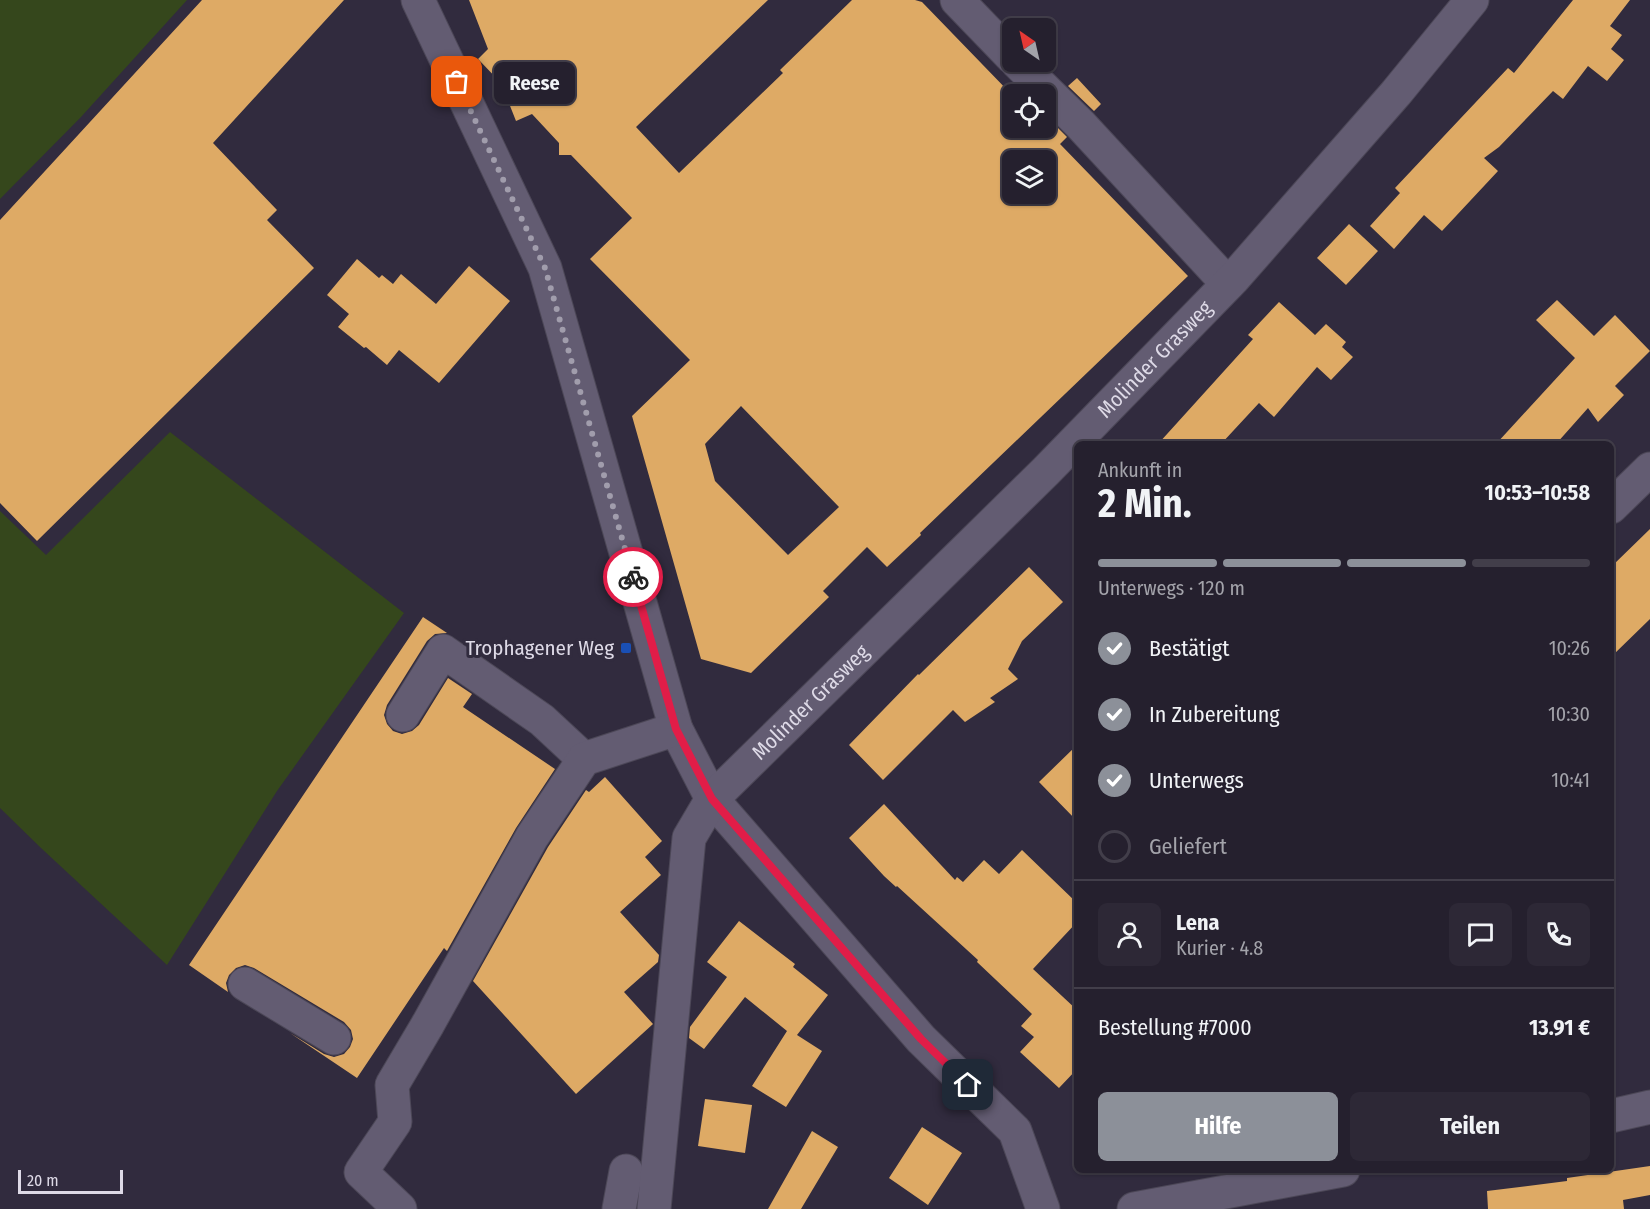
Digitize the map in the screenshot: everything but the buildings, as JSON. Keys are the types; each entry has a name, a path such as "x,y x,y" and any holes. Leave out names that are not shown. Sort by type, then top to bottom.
{"street":[{"path":"418,0 545,268 676,729 712,799 921,1039 1015,1131 1043,1209"},
{"path":"957,0 1002,47"},
{"name":"Molinder Grasweg","path":"1075,441 1228,284 1396,93 1472,0"},
{"path":"1027,72 1080,124 1228,284"},
{"name":"Molinder Grasweg","path":"712,799 1074,442"},
{"path":"1614,504 1650,469"},
{"path":"403,715 443,651 542,720 584,759"},
{"path":"400,1209 361,1172 395,1122 392,1085 434,1028 532,837 584,759 676,729"},
{"path":"654,1209 689,838 712,799"},
{"path":"245,984 334,1038"},
{"path":"1614,1115 1650,1107"},
{"path":"619,1209 626,1171"},
{"path":"1134,1209 1327,1173"}],"green space":[{"path":"0,0 187,0 81,117 0,199"},
{"path":"170,432 404,613 277,791 167,965 0,808 0,511 46,555"}],"way so far":[{"path":"457,82 545,268 633,577"}],"place":[{"name":"Reese","path":"457,82"},
{"name":"Trophagener Weg","path":"626,648"}],"route":[{"path":"633,577 676,729 712,799 921,1039 968,1085"}]}
